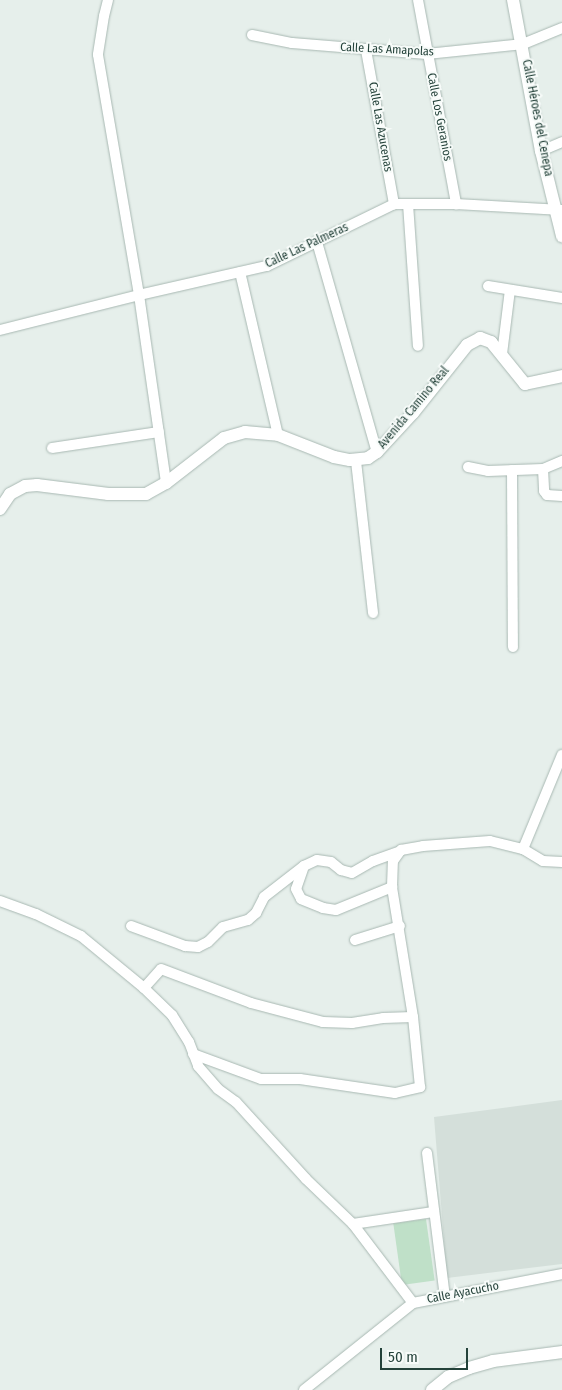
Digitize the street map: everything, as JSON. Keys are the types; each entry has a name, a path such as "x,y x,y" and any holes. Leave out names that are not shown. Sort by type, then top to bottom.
{"street":[{"path":"108,0 98,55 138,295 166,483"},
{"name":"Calle Los Geranios","path":"418,0 456,204"},
{"name":"Calle Héroes del Cenepa","path":"513,0 542,151 559,210 562,236"},
{"name":"Calle Las Amapolas","path":"252,35 292,43 428,54 522,44 562,28"},
{"name":"Calle Las Azucenas","path":"366,50 394,204"},
{"path":"542,151 562,142"},
{"name":"Calle Las Palmeras","path":"0,330 138,295 267,266 394,204 456,204 559,210"},
{"path":"408,204 418,346"},
{"path":"317,242 377,452"},
{"path":"240,272 278,435"},
{"path":"488,286 562,298"},
{"path":"502,354 510,290"},
{"name":"Avenida Camino Real","path":"356,461 377,452 413,413 471,341 484,338 502,354 525,384 562,376"},
{"path":"52,448 159,432"},
{"path":"0,509 10,494 25,486 37,485 108,494 146,494 166,483 224,438 245,432 278,435 334,457 356,461 373,613"},
{"path":"468,467 488,471 542,469 562,461"},
{"path":"542,469 544,491 552,497 562,496"},
{"path":"512,470 514,647"},
{"path":"523,849 562,756"},
{"path":"131,926 185,946 198,947 208,942 223,927 233,922 248,920 256,913 264,897 304,866 317,860 331,862 342,870 352,873 373,861 401,850 423,846 490,841 523,849 543,861 562,862"},
{"path":"193,1054 261,1079 300,1079 395,1093 420,1086 413,1017 400,926 392,887 393,861 401,850"},
{"path":"304,866 296,889 302,900 323,908 336,910 392,887"},
{"path":"0,901 36,914 81,936 144,988 172,1015 198,1066 218,1089 236,1102 306,1179 353,1224 413,1303"},
{"path":"355,940 400,926"},
{"path":"144,988 161,969 251,1004 323,1022 352,1023 383,1018 413,1017"},
{"path":"427,1154 445,1297"},
{"path":"353,1224 433,1212"},
{"name":"Calle Ayacucho","path":"304,1390 413,1303 562,1274"},
{"path":"432,1390 448,1377 469,1368 493,1361 562,1352"}],"shaded area":[{"path":"562,1100 562,1264 447,1278 434,1117"}],"green space":[{"path":"426,1219 435,1280 402,1285 393,1224"}]}
